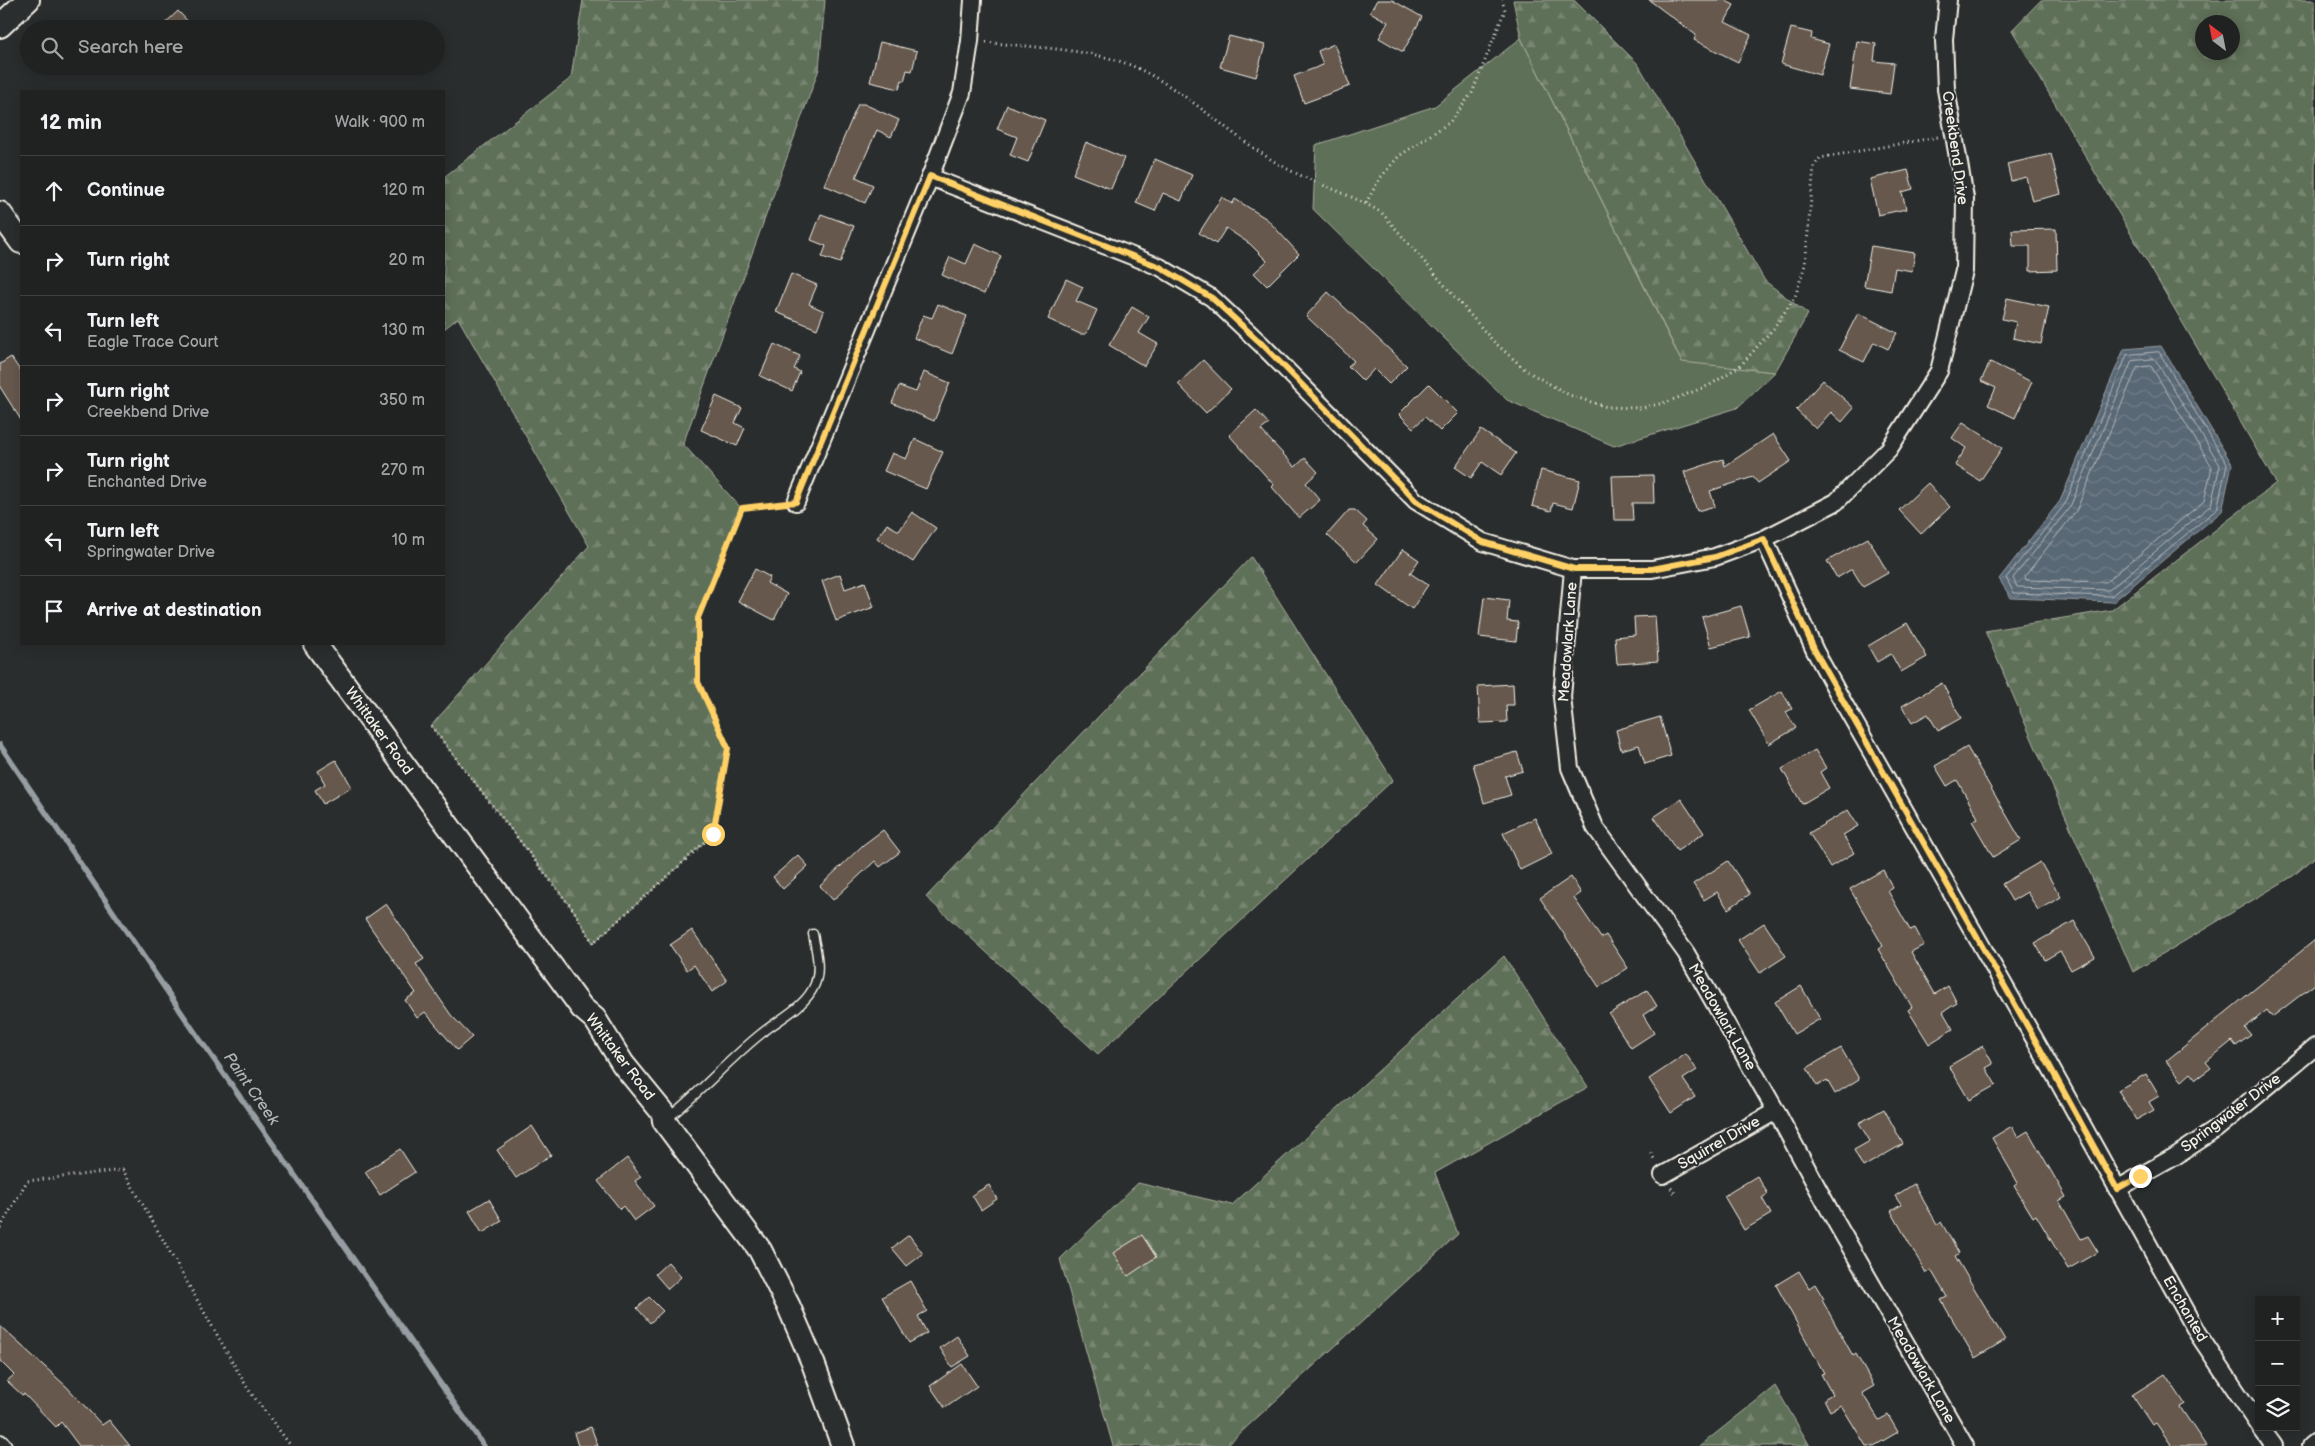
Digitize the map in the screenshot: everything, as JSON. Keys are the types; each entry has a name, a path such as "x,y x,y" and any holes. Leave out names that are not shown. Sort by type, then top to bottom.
{"main road":[{"path":"0,26 28,0"},
{"path":"0,213 20,241"},
{"name":"Whittaker Road","path":"317,645 582,1008 595,1019 623,1064 663,1113 664,1121 760,1250 789,1307 813,1363 843,1446"}],"street":[{"path":"796,502 930,176 962,93 970,41 973,0"},
{"name":"Creekbend Drive","path":"930,176 1160,267 1204,294 1262,344 1416,501 1483,542 1574,569 1652,569 1715,557 1764,539 1836,502 1889,450 1939,371 1964,272 1965,198 1946,90 1944,39 1947,0"},
{"name":"Enchanted","path":"1764,539 1815,651 2047,1061 2198,1334 2255,1420"},
{"name":"Meadowlark Lane","path":"1574,569 1562,697 1570,768 1595,827 1686,953 1776,1111 1837,1224 1964,1446"},
{"name":"Springwater Drive","path":"2117,1189 2174,1157 2215,1130 2315,1047"},
{"name":"Squirrel Drive","path":"1663,1175 1776,1111"},
{"name":"Enchanted","path":"2263,1431 2274,1446"},
{"path":"2310,1446 2315,1442"},
{"path":"0,1443 3,1446"}],"lane":[{"path":"664,1121 691,1100 762,1033 808,996 815,983 818,965 813,934"}],"path":[{"path":"1366,203 1380,178 1399,156 1450,122 1472,93 1505,10 1502,0"},
{"path":"970,41 1096,55 1134,67 1171,88 1283,167 1366,203 1382,213 1493,341 1526,371 1570,395 1607,407 1642,408 1667,402 1710,385 1741,365 1773,329 1795,297 1805,265 1814,166 1820,158 1954,133"},
{"path":"431,726 574,911 593,943 678,868 713,834 728,748 698,682 698,618 742,508 796,502"},
{"path":"0,1228 27,1181 123,1170 248,1389 291,1446"}],"green space":[{"path":"583,0 825,0 819,69 683,444 742,509 698,618 698,682 728,748 713,834 593,943 574,911 431,726 589,546 458,318 445,328 445,176 571,78"},
{"path":"1513,0 1574,0 1638,64 1765,281 1808,314 1775,372 1682,362 1521,38"},
{"path":"2041,0 2315,0 2315,857 2293,876 2133,972 1985,631 2112,610 2276,483 2012,30"},
{"path":"1521,38 1681,361 1775,372 1737,408 1614,446 1507,400 1313,209 1316,145 1435,106"},
{"path":"1251,557 1393,780 1098,1054 926,897"},
{"path":"1504,956 1588,1087 1435,1173 1458,1234 1226,1446 1113,1446 1060,1259 1138,1183 1232,1205"},
{"path":"1775,1386 1810,1446 1700,1446"}],"water":[{"path":"2161,346 2232,464 2222,511 2113,602 2011,598 1999,579 2060,501 2124,349"}],"building":[{"path":"1377,0 1392,0 1422,17 1403,52 1379,38 1388,22 1370,12"},
{"path":"1649,0 1724,0 1734,5 1725,22 1751,35 1738,62 1694,40 1696,35"},
{"path":"178,11 186,20 168,20"},
{"path":"1791,28 1812,33 1811,39 1829,44 1820,75 1781,64"},
{"path":"1229,36 1265,45 1256,77 1220,67"},
{"path":"1857,41 1876,44 1874,61 1894,63 1890,94 1850,89"},
{"path":"880,42 917,51 912,71 907,70 904,81 902,80 899,89 870,82"},
{"path":"1334,44 1350,86 1304,103 1294,76 1323,65 1318,51"},
{"path":"858,104 864,104 899,120 891,137 877,130 856,177 873,185 865,203 824,185"},
{"path":"1007,105 1045,120 1028,162 1010,155 1017,137 997,129"},
{"path":"1086,142 1124,158 1111,189 1073,174"},
{"path":"2051,154 2061,194 2032,201 2026,177 2011,181 2007,164"},
{"path":"1155,159 1192,175 1181,201 1163,193 1155,211 1136,203"},
{"path":"1908,170 1913,189 1902,192 1906,209 1878,215 1870,179"},
{"path":"1222,197 1232,204 1235,199 1267,219 1299,254 1267,286 1254,273 1267,261 1250,244 1226,228 1216,244 1199,233"},
{"path":"821,214 854,226 840,263 822,257 826,246 811,240"},
{"path":"2056,229 2057,270 2030,271 2030,246 2013,246 2012,230"},
{"path":"975,244 1001,256 984,294 942,275 950,257 966,264"},
{"path":"1871,246 1915,253 1912,271 1895,268 1891,291 1864,286"},
{"path":"791,274 817,285 809,304 824,311 817,329 776,312"},
{"path":"1066,279 1083,287 1076,301 1097,310 1086,334 1080,334 1048,319"},
{"path":"1328,292 1407,366 1389,384 1374,369 1363,381 1348,366 1354,361 1306,316"},
{"path":"2007,298 2049,307 2041,344 2013,338 2016,322 2002,319"},
{"path":"938,304 967,316 952,354 914,338 923,315 932,318"},
{"path":"1132,307 1149,317 1139,333 1158,344 1144,366 1109,345"},
{"path":"1858,313 1897,333 1888,349 1874,342 1864,362 1839,350"},
{"path":"774,344 800,356 794,369 800,372 792,391 760,376"},
{"path":"11,357 20,370 20,418 0,387 0,364"},
{"path":"1203,360 1231,389 1206,413 1178,384"},
{"path":"1990,362 2032,382 2015,418 1988,405 1996,388 1981,381"},
{"path":"924,372 950,383 934,421 892,403 899,386 916,392"},
{"path":"1823,380 1854,408 1842,422 1831,412 1816,429 1796,410"},
{"path":"1429,384 1458,413 1440,431 1425,417 1413,428 1399,414"},
{"path":"716,396 742,408 735,423 745,428 737,446 701,430"},
{"path":"1256,410 1269,424 1261,430 1295,467 1305,458 1318,472 1306,483 1320,500 1299,518 1272,487 1274,485 1229,435"},
{"path":"1963,422 2002,448 1980,481 1955,465 1966,448 1952,438"},
{"path":"1481,430 1516,453 1501,475 1482,462 1471,478 1455,467"},
{"path":"1773,434 1791,461 1758,483 1753,477 1710,491 1715,506 1697,511 1684,472 1723,459 1725,466"},
{"path":"915,439 943,452 926,489 884,471 892,453 906,459"},
{"path":"1541,470 1580,480 1573,508 1553,503 1551,511 1532,506"},
{"path":"1653,475 1654,503 1632,503 1633,520 1614,520 1612,476"},
{"path":"1928,483 1950,507 1921,534 1899,510"},
{"path":"1349,510 1355,510 1367,521 1363,526 1378,539 1357,562 1327,535"},
{"path":"912,512 936,528 913,562 877,538 887,524 899,531"},
{"path":"1868,538 1888,573 1863,587 1852,569 1837,578 1827,561"},
{"path":"1403,549 1419,560 1410,573 1428,585 1412,609 1378,585"},
{"path":"755,569 770,577 767,583 787,594 774,620 738,601"},
{"path":"840,574 845,589 865,582 874,607 836,621 822,581"},
{"path":"1484,597 1509,600 1507,621 1518,622 1516,641 1479,637"},
{"path":"1741,606 1750,637 1711,647 1702,617"},
{"path":"1655,616 1658,661 1617,664 1615,637 1635,635 1634,617"},
{"path":"1907,623 1927,657 1901,672 1891,654 1877,662 1868,646"},
{"path":"1942,683 1961,718 1938,731 1928,714 1912,723 1902,706"},
{"path":"1513,684 1514,705 1506,705 1507,722 1480,723 1478,686"},
{"path":"1782,691 1792,709 1786,712 1796,728 1769,744 1749,710"},
{"path":"1660,717 1671,756 1645,764 1639,745 1621,750 1616,730"},
{"path":"1967,747 2021,840 1993,857 1972,821 1978,818 1957,780 1947,786 1935,766"},
{"path":"1815,750 1826,768 1820,772 1829,788 1802,804 1782,769"},
{"path":"1517,752 1523,771 1505,776 1511,795 1484,803 1473,764"},
{"path":"336,760 352,787 323,804 315,790 325,784 318,771"},
{"path":"1681,799 1704,833 1677,851 1654,817"},
{"path":"1848,810 1858,826 1843,835 1854,853 1830,867 1809,833"},
{"path":"1535,818 1552,854 1520,870 1503,833"},
{"path":"883,830 900,852 880,867 875,861 833,900 820,886 863,845"},
{"path":"798,855 808,866 783,889 773,877"},
{"path":"1728,861 1750,894 1728,909 1717,892 1704,900 1693,884"},
{"path":"2040,862 2061,897 2038,910 2027,892 2012,901 2002,884"},
{"path":"1883,870 1893,888 1888,891 1910,930 1915,928 1924,945 1911,952 1935,994 1948,986 1957,1003 1943,1012 1953,1029 1929,1044 1908,1010 1912,1007 1878,949 1883,946 1850,889"},
{"path":"1571,877 1581,893 1574,898 1601,938 1606,935 1628,968 1599,987 1540,898"},
{"path":"386,904 424,959 416,964 451,1015 472,1037 457,1050 425,1012 417,1018 405,1000 416,993 365,919"},
{"path":"2074,921 2095,957 2071,970 2060,951 2045,960 2035,943"},
{"path":"1764,923 1786,956 1760,973 1738,940"},
{"path":"692,930 727,981 712,992 694,965 687,970 670,945"},
{"path":"2315,940 2315,984 2272,1017 2267,1010 2245,1028 2251,1035 2236,1046 2232,1041 2206,1062 2211,1068 2196,1079 2191,1073 2182,1081 2166,1061"},
{"path":"1801,986 1820,1019 1794,1034 1775,1002"},
{"path":"1647,990 1657,1006 1643,1015 1654,1033 1631,1048 1609,1014"},
{"path":"1983,1046 1993,1064 1986,1068 1996,1085 1969,1100 1949,1066"},
{"path":"1841,1048 1859,1079 1835,1094 1827,1080 1817,1086 1807,1068"},
{"path":"1686,1054 1697,1070 1683,1079 1695,1097 1671,1113 1649,1079"},
{"path":"2146,1074 2159,1096 2149,1102 2154,1110 2136,1120 2118,1090"},
{"path":"1884,1109 1903,1144 1863,1167 1854,1150 1870,1141 1859,1123"},
{"path":"532,1126 551,1155 516,1178 497,1150"},
{"path":"2012,1126 2018,1137 2028,1131 2066,1197 2059,1201 2081,1239 2088,1236 2098,1252 2068,1269 2036,1215 2033,1217 2014,1186 2018,1183 1992,1138"},
{"path":"400,1149 415,1172 380,1195 365,1172"},
{"path":"627,1158 641,1177 635,1181 654,1206 634,1221 623,1206 620,1209 598,1181"},
{"path":"1757,1176 1768,1194 1762,1198 1771,1214 1744,1230 1724,1196"},
{"path":"1914,1184 1937,1224 1941,1222 1959,1253 1955,1256 2005,1340 1975,1358 1941,1300 1947,1297 1931,1270 1926,1273 1891,1211 1901,1205 1895,1196"},
{"path":"989,1185 997,1199 981,1210 972,1195"},
{"path":"489,1199 502,1221 482,1233 469,1211"},
{"path":"909,1235 923,1254 907,1266 892,1248"},
{"path":"1142,1235 1156,1257 1128,1276 1113,1253"},
{"path":"668,1262 681,1277 668,1289 655,1274"},
{"path":"1799,1271 1809,1288 1815,1284 1853,1356 1856,1354 1874,1386 1862,1393 1879,1420 1888,1415 1898,1432 1874,1446 1866,1446 1841,1405 1830,1411 1824,1399 1832,1394 1821,1374 1824,1373 1776,1285"},
{"path":"910,1281 927,1311 918,1316 927,1333 909,1343 882,1297"},
{"path":"649,1297 663,1311 650,1323 637,1308"},
{"path":"0,1326 67,1387 102,1425 109,1420 130,1446 79,1446 61,1422 56,1427 24,1394 22,1395 7,1381 14,1375 0,1361"},
{"path":"957,1336 970,1356 952,1367 940,1348"},
{"path":"962,1364 977,1386 945,1408 930,1386"},
{"path":"2165,1374 2185,1404 2180,1407 2206,1446 2172,1446 2156,1423 2152,1425 2132,1395"},
{"path":"591,1427 598,1446 578,1446 574,1433"}],"waterway":[{"name":"Paint Creek","path":"0,745 194,1031 484,1446"}],"route":[{"path":"713,834 728,748 698,682 698,618 742,508 796,502 930,176 1160,267 1212,298 1262,344 1416,501 1483,542 1574,569 1652,569 1715,557 1764,539 1815,651 2047,1061 2117,1189 2140,1176"}]}
